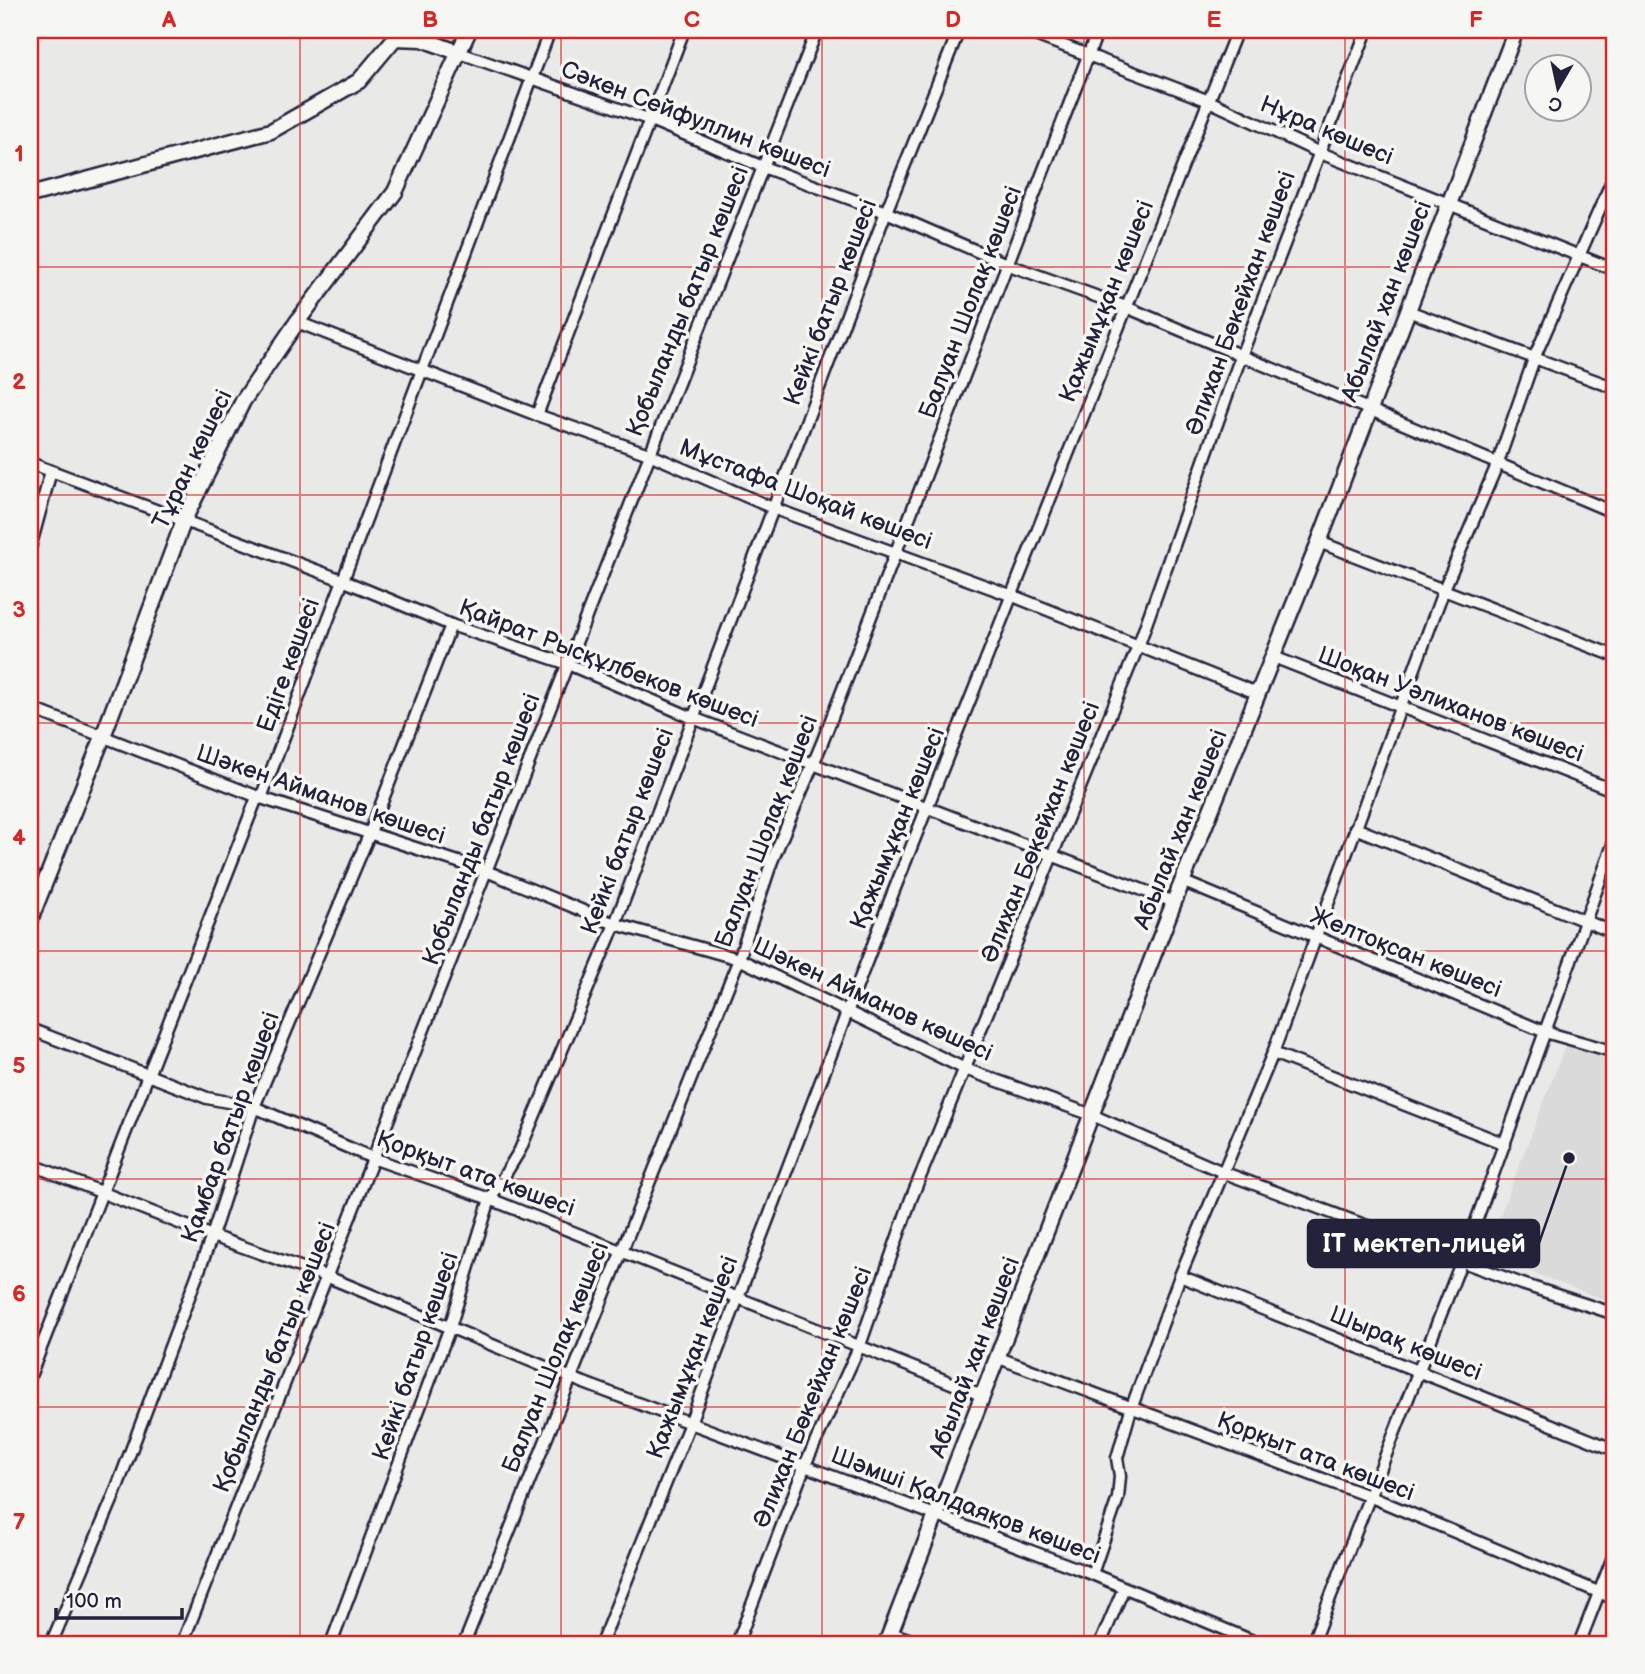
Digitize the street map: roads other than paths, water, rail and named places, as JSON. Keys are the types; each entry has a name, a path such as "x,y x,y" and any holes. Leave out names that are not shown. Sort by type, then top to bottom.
{"street":[{"name":"Тұран көшесі","path":"30,920 102,739 184,520 243,401 297,322 395,192 469,30"},
{"name":"Едіге көшесі","path":"30,1376 146,1074 256,800 261,798 550,30"},
{"path":"537,415 648,118 684,30"},
{"name":"Қобыланды батыр көшесі","path":"183,1644 817,30"},
{"name":"Кейкі батыр көшесі","path":"331,1644 450,1327 490,1199 520,1150 615,924 886,212 959,30"},
{"name":"Нұра көшесі","path":"1022,30 1209,101 1318,152 1615,270"},
{"name":"Балуан Шолақ көшесі","path":"464,1644 739,959 772,861 814,764 1098,30"},
{"name":"Қажымұқан көшесі","path":"601,1644 690,1423 927,807 1237,30"},
{"name":"Әлихан Бөкейхан көшесі","path":"737,1644 805,1465 860,1345 911,1199 1139,644 1241,356 1367,30"},
{"name":"Абылай хан көшесі","path":"888,1639 1174,902 1319,542 1516,30"},
{"path":"30,195 271,131 359,81 395,38 422,40 460,53"},
{"name":"Сәкен Сейфуллин көшесі","path":"460,53 648,118 763,167 886,212 1009,265 1126,307 1615,513"},
{"path":"1092,1574 1114,1511 1120,1476 1117,1458 1131,1409 1180,1276 1273,1053 1400,706 1444,589 1497,465 1535,356 1615,174"},
{"path":"1408,311 1535,356 1615,388"},
{"name":"Мұстафа Шоқай көшесі","path":"297,322 422,372 649,454 775,509 1139,644 1259,694"},
{"name":"Қайрат Рысқұлбеков көшесі","path":"30,463 342,580 450,625 568,664 693,718 1174,902"},
{"path":"30,548 51,471"},
{"path":"1319,542 1615,656"},
{"name":"Қамбар батыр көшесі","path":"51,1644 113,1498 212,1236 254,1107 369,835 450,625"},
{"name":"Шоқан Уәлиханов көшесі","path":"1271,656 1615,791"},
{"name":"Шәкен Айманов көшесі","path":"30,709 102,739 261,798 486,871 615,924 739,959 965,1069 1093,1115 1225,1173 1462,1261 1615,1314"},
{"path":"1355,828 1615,933"},
{"path":"1312,1644 1462,1261 1615,839"},
{"name":"Желтоқсан көшесі","path":"1184,881 1545,1032 1615,1052"},
{"name":"Қорқыт ата көшесі","path":"30,1029 207,1098 254,1107 375,1159 490,1199 984,1396"},
{"path":"1273,1053 1505,1144"},
{"name":"Шәмші Қалдаяқов көшесі","path":"30,1164 212,1236 328,1277 690,1423 1092,1574 1123,1590 1260,1644"},
{"name":"Шырақ көшесі","path":"1180,1276 1615,1450"},
{"name":"Қорқыт ата көшесі","path":"999,1358 1371,1497 1615,1599"},
{"path":"1579,1644 1615,1552"},
{"path":"1100,1644 1123,1590"},
{"path":"888,1639 923,1644"}],"place":[{"name":"IT мектеп-лицей","path":"1569,1158"}]}
